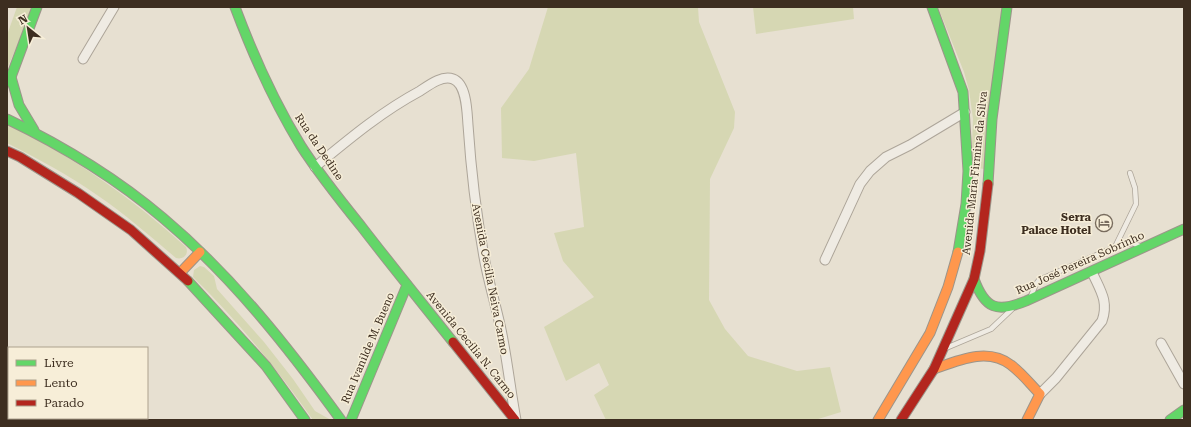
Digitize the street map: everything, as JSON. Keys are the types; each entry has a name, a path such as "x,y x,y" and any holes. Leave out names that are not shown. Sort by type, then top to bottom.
{"main road":[{"path":"36,132 25,118 18,105 9,80 37,7"},
{"name":"Rua da Dedine","path":"235,7 249,44 279,107 301,146 315,167 407,285"},
{"name":"Avenida Maria Firmina da Silva","path":"901,420 934,369 944,348 974,279 980,251 978,172 965,112 963,92 932,7"},
{"name":"Avenida Maria Firmina da Silva","path":"878,420 930,333 948,287 958,254 966,204 978,172 992,119 1007,7"},
{"path":"7,119 36,132 116,182 164,218 218,269 270,327 304,369 341,420"},
{"path":"7,151 20,157 78,193 131,230 180,273 193,285 266,366 305,420"},
{"name":"Rua José Pereira Sobrinho","path":"974,279 979,292 986,301 994,306 1002,308 1029,299 1092,272 1184,229"},
{"path":"180,273 200,252"},
{"name":"Avenida Cecília N. Carmo","path":"407,285 516,420"},
{"name":"Rua Ivanilde M. Bueno","path":"351,420 407,285"},
{"path":"930,333 948,339"},
{"path":"934,369 966,358 979,356 997,357 1011,366 1040,394 1027,420"},
{"path":"1170,420 1184,410"}],"street":[{"path":"83,60 114,7"},
{"name":"Avenida Cecilia Neiva Carmo","path":"315,167 364,126 390,108 440,80 453,79 459,82 464,90 467,107 471,175 476,212 484,259 500,325 516,420"},
{"path":"825,260 860,184 870,171 886,157 910,145 965,112"},
{"path":"1040,394 1056,378 1102,322 1106,312 1105,302 1092,272"},
{"path":"1161,343 1184,384"}],"lane":[{"path":"1115,246 1136,204 1135,188 1130,173"},
{"path":"1029,299 1036,284 1040,280 1115,246 1132,243 1144,248"},
{"path":"944,348 991,329 1017,303"}],"green space":[{"path":"17,7 31,7 28,20 7,69 7,35"},
{"path":"548,7 698,7 699,22 735,112 734,128 710,179 709,300 725,329 748,356 797,371 830,367 841,412 815,420 606,420 594,395 609,385 599,363 566,381 544,327 594,297 563,261 554,233 584,227 576,153 534,161 502,158 501,108 529,69"},
{"path":"753,7 853,7 854,19 756,34"},
{"path":"938,7 1003,7 984,169 971,167 973,119 969,90 964,72"},
{"path":"7,124 31,136 78,164 123,195 186,247 187,252 185,256 176,258 107,202 53,168 7,143"},
{"path":"200,266 204,267 214,276 217,289 264,342 293,379 315,411 331,420 313,420 256,346 226,311 193,277 194,270"},
{"path":"7,386 8,419 36,420 7,420"}],"traffic: fast":[{"path":"7,82 11,77 37,7"},
{"path":"235,7 265,78 301,146 338,197 453,342"},
{"path":"932,7 963,92 968,171 966,204 958,252"},
{"path":"988,184 992,119 1007,7"},
{"path":"11,77 19,105 34,130"},
{"path":"7,119 68,151 108,176 163,218 188,240 236,288 258,313 301,366 341,420"},
{"path":"974,279 983,297 993,306 1007,307 1016,305 1184,229"},
{"path":"188,281 266,366 305,420"},
{"path":"351,420 407,285"},
{"path":"1170,420 1184,410"}],"traffic: slow":[{"path":"180,273 200,252"},
{"path":"878,420 930,333 948,287 958,252"},
{"path":"934,369 973,357 993,357 1002,360 1019,372 1040,394 1027,420"}],"traffic: jam":[{"path":"7,151 20,157 78,193 131,230 188,281"},
{"path":"901,420 934,369 974,279 980,251 988,184"},
{"path":"453,342 515,420"}],"place":[{"name":"Serra Palace Hotel","path":"1104,223"}]}
